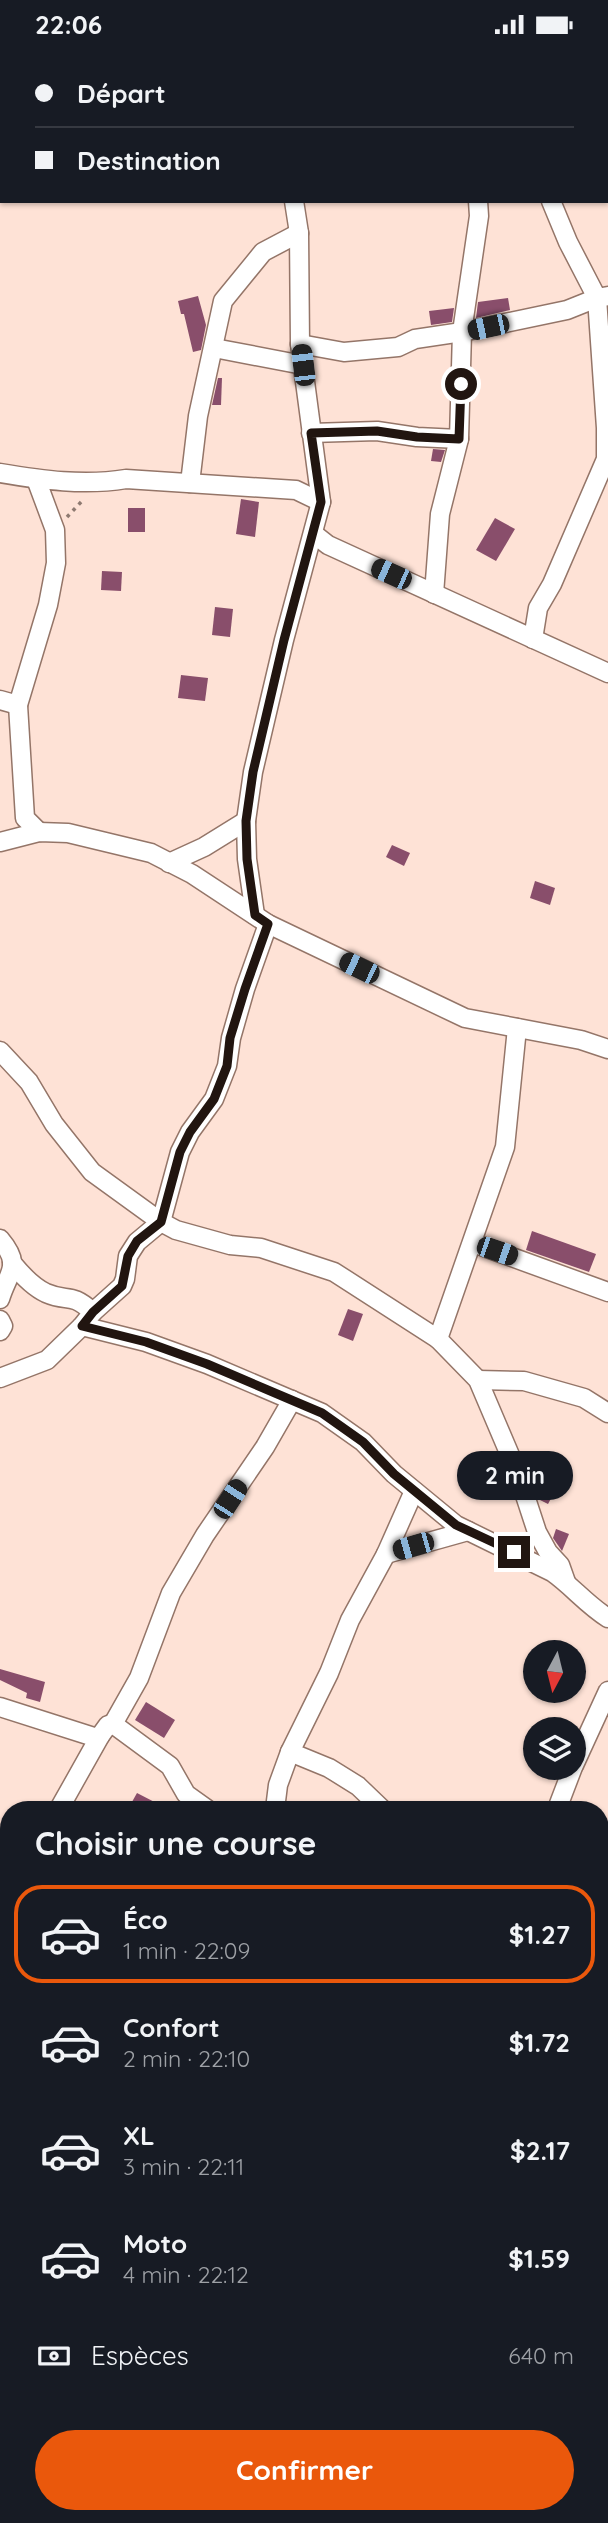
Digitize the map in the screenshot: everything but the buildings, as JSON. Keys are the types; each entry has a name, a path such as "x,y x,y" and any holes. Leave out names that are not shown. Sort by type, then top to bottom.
{"street":[{"path":"0,1378 47,1360 122,1286 128,1256 137,1241 161,1222 180,1152 190,1132 214,1099 227,1066 230,1038 262,920 247,859 246,821 253,772 284,640 321,502 300,344 299,233 294,203"},
{"path":"434,594 440,514 459,439 462,333 479,215 478,203"},
{"path":"533,639 538,608 552,584 606,459 603,297 568,242 552,203"},
{"path":"190,483 198,416 223,301 262,252 299,233"},
{"path":"300,344 344,352 398,347 415,339 462,333 567,310 603,297"},
{"path":"214,348 303,365"},
{"path":"311,433 377,431 459,439"},
{"path":"0,473 100,484 126,479 296,490 321,502"},
{"path":"36,479 55,530 57,563 48,605 18,705 25,818 39,832"},
{"path":"314,534 328,545 608,673"},
{"path":"0,700 18,705"},
{"path":"169,863 204,847 246,821"},
{"path":"0,842 39,832 68,833 151,853 192,874 262,920 466,1018 582,1041 608,1049"},
{"path":"438,1339 505,1147 517,1028"},
{"path":"0,1051 29,1082 54,1124 92,1172 161,1222 176,1230 230,1245 261,1248 334,1272 438,1339 478,1380 518,1474 537,1532 548,1552 560,1565 566,1582"},
{"path":"0,1239 11,1256 12,1263 12,1275 0,1299"},
{"path":"473,1243 608,1292"},
{"path":"12,1263 38,1288 54,1296 77,1299 87,1319 207,1364 322,1413 363,1442 414,1491 456,1525 527,1559 566,1582 589,1605 608,1618"},
{"path":"0,1320 3,1326 0,1331"},
{"path":"478,1380 524,1381 584,1398 608,1413"},
{"path":"64,1801 139,1678 172,1593 205,1535 265,1447 292,1399"},
{"path":"276,1801 278,1785 290,1752 329,1673 350,1620 386,1554 414,1491"},
{"path":"386,1554 468,1531"},
{"path":"586,1738 608,1691"},
{"path":"0,1707 107,1730 170,1766 186,1794 196,1801"},
{"path":"290,1752 328,1768 358,1786 374,1801"},
{"path":"560,1801 568,1780"}],"path":[{"path":"55,530 100,484"}],"route":[{"path":"461,384 459,439 377,431 311,433 321,502 284,640 253,772 246,821 247,859 255,915 268,924 230,1038 227,1066 214,1099 190,1132 180,1152 161,1222 137,1241 128,1256 122,1286 93,1312 82,1326 146,1342 207,1364 322,1413 363,1442 394,1474 456,1525 514,1552"}]}
